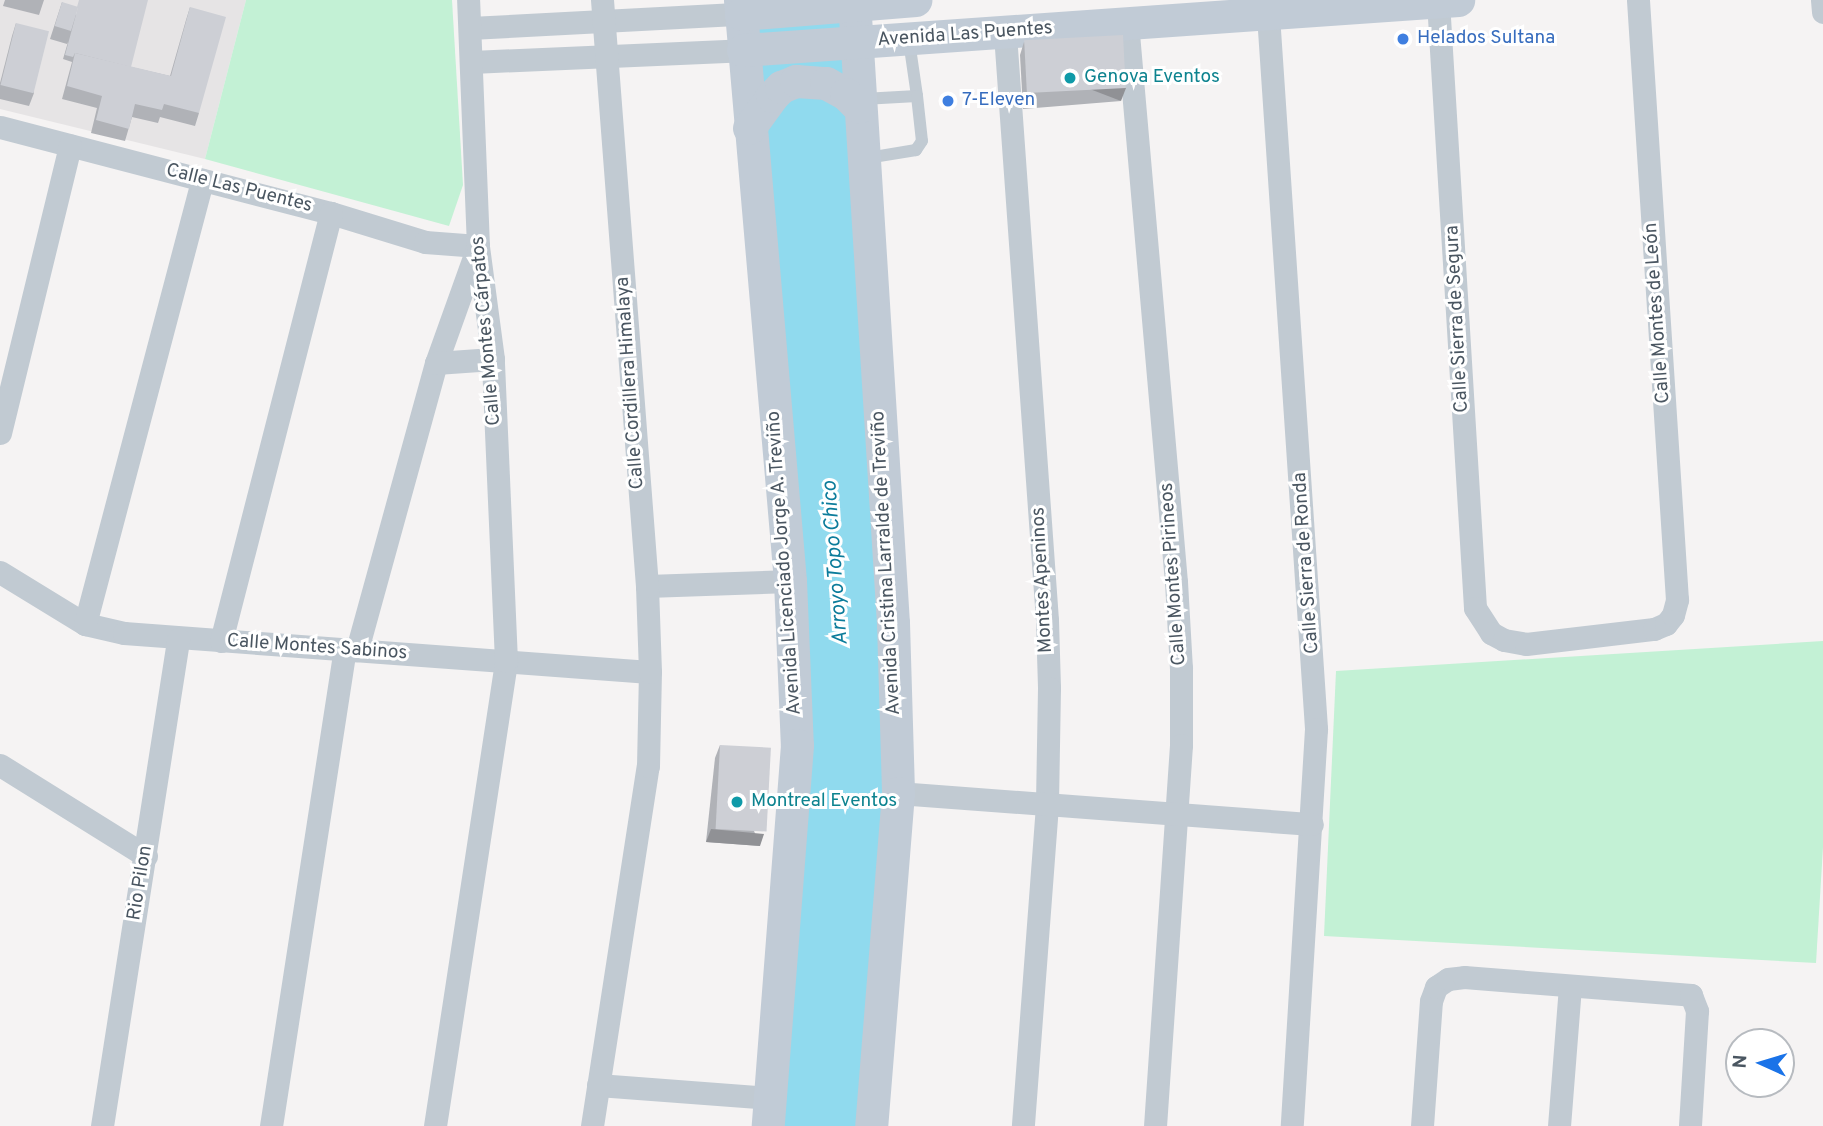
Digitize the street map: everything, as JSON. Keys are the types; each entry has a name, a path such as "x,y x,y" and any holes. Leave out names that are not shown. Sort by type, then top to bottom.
{"main road":[{"name":"Avenida Las Puentes","path":"749,9 915,0"},
{"name":"Avenida Las Puentes","path":"756,49 1005,34 1267,7 1448,1"},
{"name":"Avenida Cristina Larralde de Treviño","path":"850,4 850,43 863,158 893,623 898,793 871,1126"},
{"name":"Avenida Licenciado Jorge A. Treviño","path":"749,9 756,49 749,128 790,581 797,745 769,1112"},
{"path":"749,128 772,96 781,87 796,80 812,80 855,100"}],"street":[{"name":"Calle Montes Cárpatos","path":"435,1126 506,661 493,359 478,246 468,0"},
{"name":"Calle Montes de León","path":"1490,633 1504,640 1526,644 1640,633 1666,624 1673,615 1677,600 1638,0"},
{"path":"1822,0 1823,12"},
{"name":"Calle Sierra de Segura","path":"1448,1 1475,608 1490,633"},
{"name":"Calle Sierra de Ronda","path":"1267,7 1316,729 1292,1126"},
{"name":"Avenida Las Puentes","path":"470,28 602,10 749,9"},
{"name":"Calle Cordillera Himalaya","path":"592,1126 648,766 650,672 647,586 602,10"},
{"name":"Calle Montes Pirineos","path":"1127,22 1176,582 1181,745 1155,1126"},
{"name":"Montes Apeninos","path":"1005,34 1047,620 1047,805 1023,1126"},
{"name":"Avenida Las Puentes","path":"472,62 756,49"},
{"name":"Calle Las Puentes","path":"0,127 331,213 425,243 478,246"},
{"path":"0,433 70,145"},
{"path":"85,624 202,180"},
{"path":"221,641 331,213"},
{"path":"271,1126 351,649 436,363 478,246"},
{"path":"436,363 493,359"},
{"name":"Calle Montes Sabinos","path":"0,572 85,624 124,633 650,672"},
{"path":"647,586 790,581"},
{"name":"Rio Pilon","path":"102,1126 178,639"},
{"path":"0,765 146,856"},
{"path":"898,793 1312,824"},
{"path":"1422,1126 1427,1026 1436,987 1448,979 1464,977 1684,993 1695,999 1697,1010 1690,1126"},
{"path":"1559,1126 1570,986"},
{"path":"598,1085 769,1112"}],"lane":[{"path":"863,158 920,147 922,141 909,40"},
{"path":"855,100 916,96"}],"shaded area":[{"path":"0,0 246,0 205,159 0,109"}],"green space":[{"path":"246,0 452,0 463,185 449,226 205,159"},
{"path":"1823,641 1823,847 1816,963 1324,936 1336,671"}],"water":[{"name":"Arroyo Topo Chico","path":"742,0 854,0 893,623 871,1126 768,1126 791,840"}],"building":[{"path":"79,0 148,0 131,67 75,53 73,57 65,55"},
{"path":"62,2 78,7 71,31 55,26"},
{"path":"190,7 226,17 199,113 164,104 162,110 135,104 129,129 96,120 102,96 67,86 75,53 171,76"},
{"path":"16,23 49,31 34,93 1,85"},
{"name":"Genova Eventos","path":"1123,35 1126,88 1027,93 1024,40"},
{"name":"Montreal Eventos","path":"720,745 771,748 767,832 716,829"}],"place":[{"name":"Helados Sultana","path":"1403,39"},
{"name":"Genova Eventos","path":"1070,78"},
{"name":"7-Eleven","path":"948,101"},
{"name":"Montreal Eventos","path":"737,802"}]}
